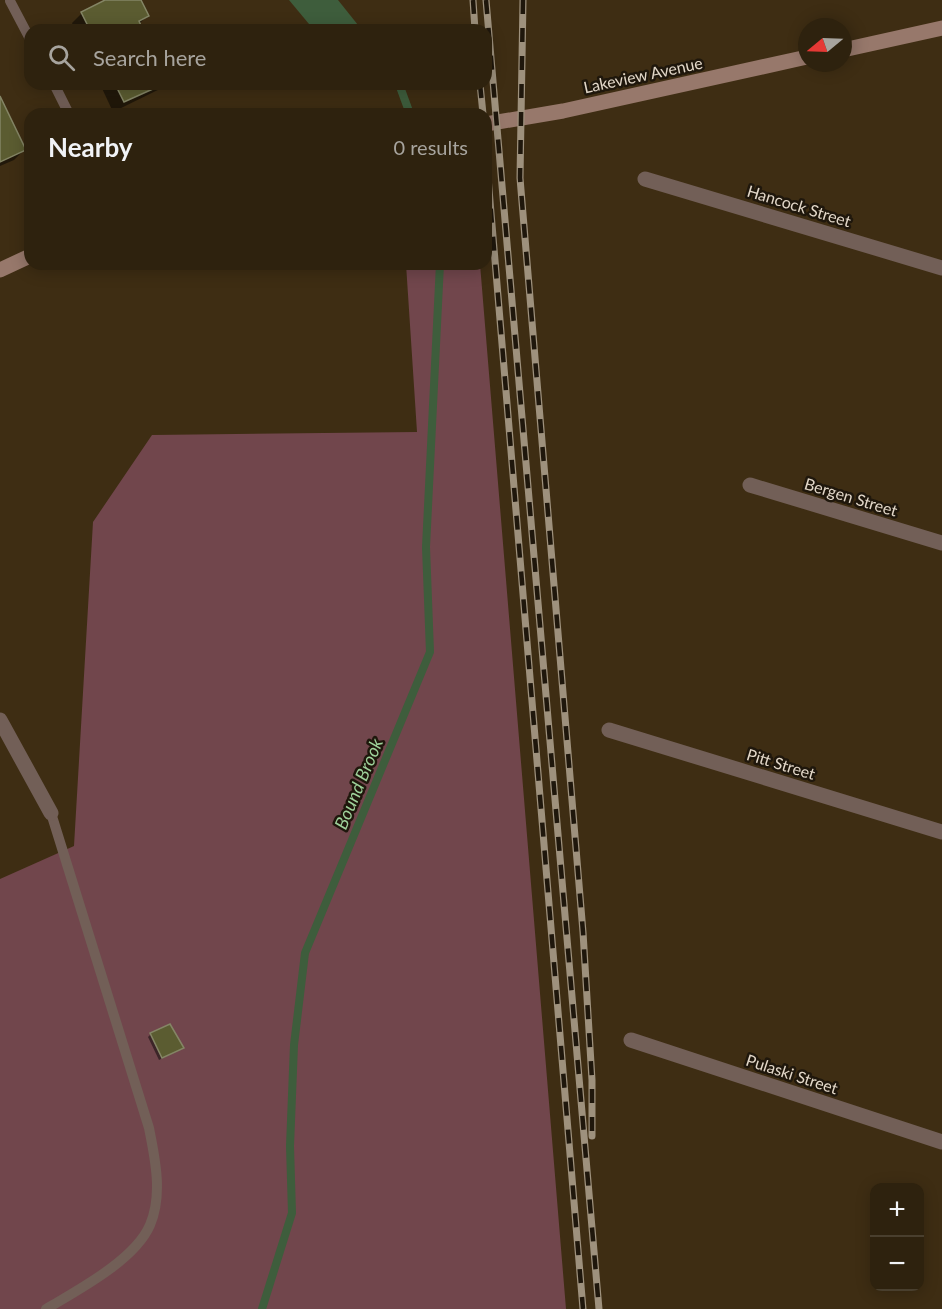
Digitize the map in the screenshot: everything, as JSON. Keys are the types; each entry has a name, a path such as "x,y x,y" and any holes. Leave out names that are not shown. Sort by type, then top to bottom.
{"main road":[{"path":"852,48 942,28"},
{"name":"Lakeview Avenue","path":"492,123 563,111 798,59"},
{"path":"0,270 24,259"}],"street":[{"name":"Hancock Street","path":"645,179 942,268"},
{"name":"Bergen Street","path":"750,485 942,543"},
{"path":"0,720 51,813"},
{"name":"Pitt Street","path":"609,730 942,832"},
{"name":"Pulaski Street","path":"632,1040 942,1143"}],"lane":[{"path":"8,3 24,29"},
{"path":"57,90 66,108"},
{"path":"46,1309 91,1283 133,1248 150,1225 156,1197 156,1163 149,1128 51,813"}],"shaded area":[{"path":"289,0 338,0 357,24 309,24"},
{"path":"406,270 480,270 566,1309 0,1309 0,879 74,846 93,522 152,435 417,432"}],"building":[{"path":"105,0 141,0 149,16 139,21 140,24 87,24 81,12"},
{"path":"118,90 151,90 124,102"},
{"path":"0,96 24,146 24,151 0,162"},
{"path":"170,1024 184,1048 162,1058 150,1033"}],"waterway":[{"name":"Bound Brook","path":"401,90 408,108"},
{"name":"Bound Brook","path":"262,1309 292,1213 290,1146 294,1045 305,953 430,652 426,547 440,270"}],"railway":[{"path":"473,0 475,24"},
{"path":"486,0 488,24"},
{"path":"523,0 520,178 583,932 592,1080 592,1136"},
{"path":"492,70 599,1309"},
{"path":"481,90 482,108"},
{"path":"492,225 583,1309"}]}
